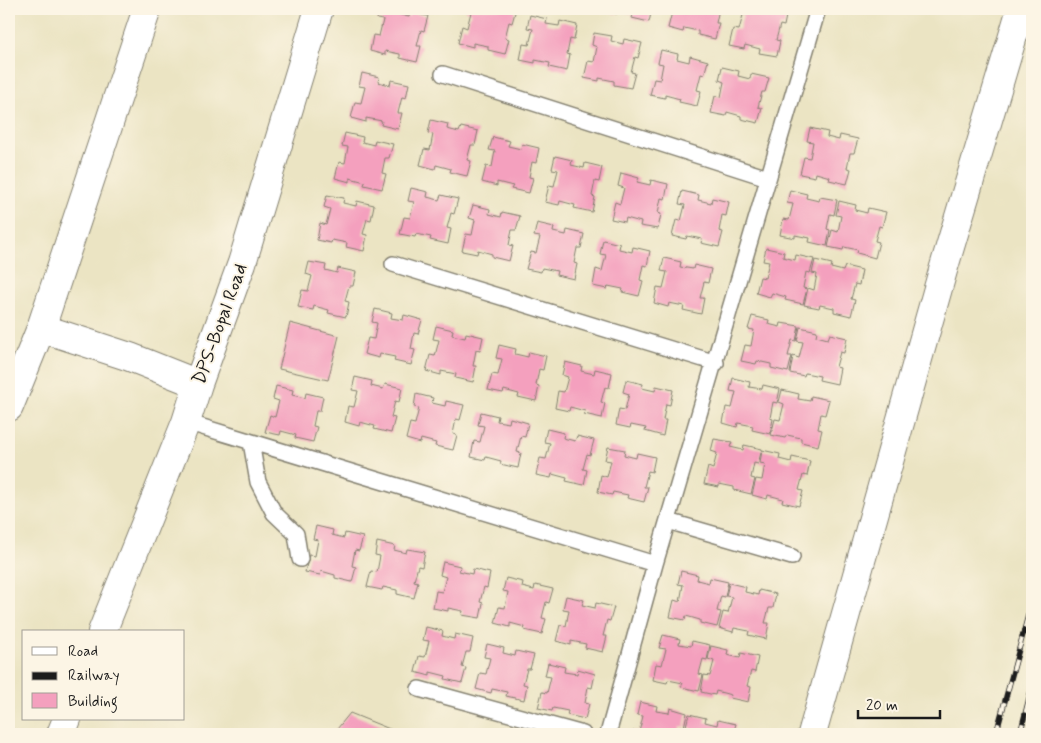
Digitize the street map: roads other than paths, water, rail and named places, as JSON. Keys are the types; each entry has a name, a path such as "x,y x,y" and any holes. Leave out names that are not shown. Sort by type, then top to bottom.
{"street":[{"path":"9,407 41,328 147,9"},
{"name":"DPS-Bopal Road","path":"103,630 186,422 242,262 319,9"},
{"path":"812,734 944,267 1021,9"},
{"path":"41,328 130,357 198,384"},
{"path":"61,734 67,720"}],"lane":[{"path":"608,734 668,521 818,9"},
{"path":"443,74 768,178"},
{"path":"393,264 716,362"},
{"path":"186,422 656,564"},
{"path":"251,442 258,482 274,513 296,534 300,559"},
{"path":"668,521 792,557"},
{"path":"419,689 583,734"}],"railway":[{"path":"996,734 1032,601"},
{"path":"1020,734 1032,687"}]}
